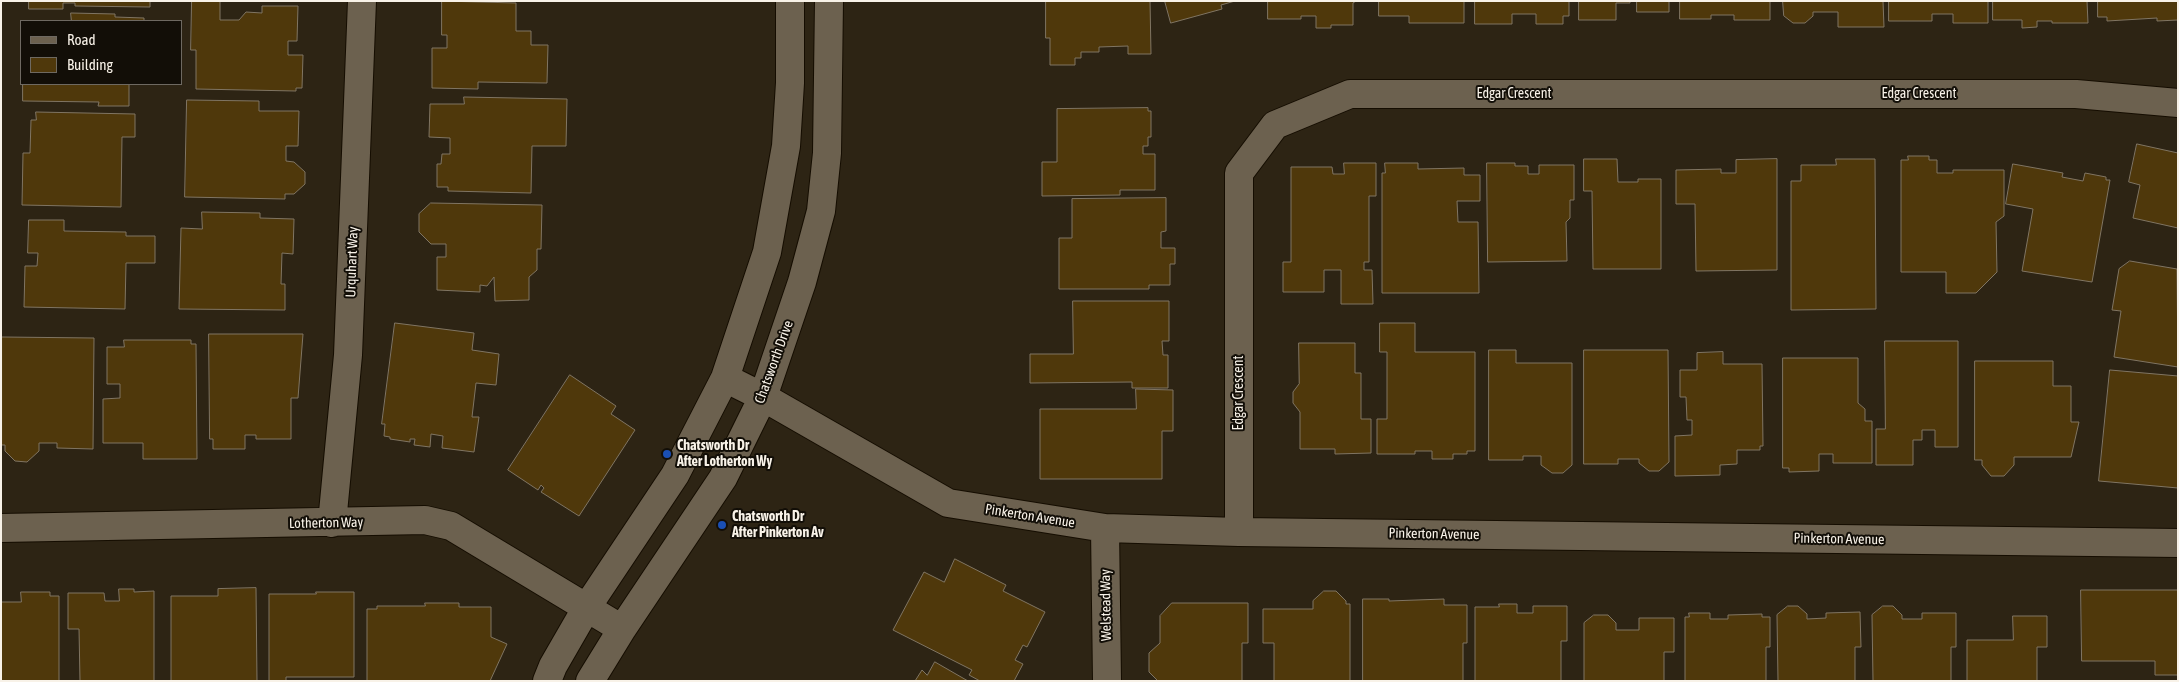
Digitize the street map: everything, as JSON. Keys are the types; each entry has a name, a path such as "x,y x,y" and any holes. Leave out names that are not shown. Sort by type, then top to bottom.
{"street":[{"name":"Urquhart Way","path":"332,523 348,355 362,1"},
{"path":"547,681 553,666 588,607 675,475 725,378 768,252 784,156 790,83 790,1"},
{"name":"Chatsworth Drive","path":"590,681 622,629 723,478 763,397 802,282 821,211 827,153 830,1"},
{"name":"Edgar Crescent","path":"1239,532 1239,173 1275,125 1350,94 2076,94 2178,103"},
{"name":"Pinkerton Avenue","path":"725,378 763,397 948,503 1105,528 1239,532 2178,543"},
{"name":"Lotherton Way","path":"1,528 425,520 450,526 622,629"},
{"name":"Welstead Way","path":"1105,528 1107,681"}],"building":[{"path":"29,1 150,1 150,7 75,6 75,3 63,3 63,9 29,9"},
{"path":"192,1 220,1 220,20 239,20 246,12 262,13 262,6 298,6 297,41 288,41 288,55 303,55 302,88 296,88 296,91 196,89 196,50 191,50"},
{"path":"442,1 516,3 516,31 531,31 531,45 548,45 547,83 478,82 478,89 432,88 432,48 447,48 447,35 442,35"},
{"path":"1046,1 1150,1 1151,54 1128,54 1128,46 1099,47 1099,52 1081,52 1081,58 1075,58 1075,65 1050,65 1050,38 1046,38"},
{"path":"1165,1 1235,1 1221,5 1222,9 1171,23"},
{"path":"1268,1 1356,1 1353,3 1353,25 1331,25 1331,28 1316,28 1316,16 1301,16 1301,19 1268,19"},
{"path":"1379,1 1464,1 1464,23 1409,23 1409,16 1379,16"},
{"path":"1475,1 1569,1 1569,16 1563,16 1563,24 1536,24 1536,14 1512,14 1512,24 1475,24"},
{"path":"1579,1 1630,1 1630,3 1616,3 1616,20 1579,20"},
{"path":"1637,1 1669,1 1669,12 1637,12"},
{"path":"1680,1 1770,1 1770,20 1734,20 1734,15 1711,15 1711,19 1680,19"},
{"path":"1783,1 1883,1 1884,27 1838,27 1838,12 1813,12 1813,16 1805,23 1793,23 1784,16"},
{"path":"1889,1 1988,1 1988,23 1953,23 1953,14 1932,14 1932,21 1889,21"},
{"path":"1993,1 2087,1 2088,23 2037,21 2037,27 2022,28 2022,20 1993,20"},
{"path":"2098,1 2178,1 2178,20 2157,21 2157,18 2107,21 2107,17 2098,17"},
{"path":"71,13 115,14 115,17 144,18 144,20 71,20"},
{"path":"23,85 129,85 129,106 98,106 99,102 23,101"},
{"path":"464,97 567,99 566,146 532,146 531,193 448,191 448,187 437,187 437,164 441,164 442,154 450,154 450,138 429,137 430,104 464,104"},
{"path":"187,100 259,101 259,111 299,111 298,146 286,146 286,161 294,162 305,172 305,184 294,194 285,194 285,199 185,197"},
{"path":"1148,108 1148,111 1151,111 1151,137 1148,137 1148,146 1143,146 1143,154 1155,154 1155,190 1120,190 1120,195 1042,196 1042,162 1057,162 1057,109"},
{"path":"36,112 135,114 135,137 122,137 121,207 22,205 23,153 30,153 31,120 36,120"},
{"path":"2137,144 2178,153 2178,228 2133,218 2140,185 2129,182"},
{"path":"1908,156 1929,156 1929,160 1937,160 1937,173 1953,173 1953,170 2004,170 2004,216 1996,222 1997,272 1976,293 1946,293 1946,272 1901,272 1901,160 1908,160"},
{"path":"1584,159 1617,159 1618,182 1638,182 1638,179 1661,179 1661,269 1593,269 1592,191 1584,191"},
{"path":"1777,159 1777,270 1696,271 1695,204 1676,204 1676,170 1721,169 1721,173 1736,173 1736,160"},
{"path":"1836,159 1875,159 1876,309 1791,310 1791,181 1801,181 1801,165 1836,165"},
{"path":"1344,163 1376,163 1376,196 1369,196 1369,262 1364,262 1364,270 1372,270 1373,304 1341,304 1341,270 1324,270 1324,292 1283,292 1283,262 1291,262 1291,167 1332,167 1333,174 1344,174"},
{"path":"1385,163 1418,163 1418,169 1464,168 1464,175 1480,175 1480,201 1457,201 1458,222 1478,222 1479,293 1382,293 1382,173 1385,173"},
{"path":"1487,163 1515,163 1515,166 1528,166 1528,174 1539,174 1539,165 1574,165 1574,200 1570,200 1570,218 1566,222 1567,261 1488,262"},
{"path":"2013,164 2063,173 2062,177 2083,181 2085,173 2106,177 2106,180 2110,180 2092,282 2022,271 2033,209 2006,204"},
{"path":"1166,198 1166,231 1161,232 1161,248 1175,248 1175,264 1170,264 1170,285 1149,285 1149,289 1059,289 1059,238 1072,238 1072,199"},
{"path":"431,203 542,205 541,249 537,249 537,270 529,277 529,300 495,301 494,277 487,286 480,285 480,292 437,290 437,257 446,257 446,244 431,244 419,232 419,214"},
{"path":"202,212 260,213 260,218 294,219 293,254 282,253 281,284 285,284 285,310 179,309 181,228 202,229"},
{"path":"29,220 64,220 64,231 126,232 126,236 155,236 155,263 126,263 125,309 24,307 25,266 37,266 38,253 28,253"},
{"path":"2130,261 2177,269 2178,367 2114,357 2121,311 2112,310 2119,269"},
{"path":"1073,301 1169,301 1169,341 1162,341 1163,355 1168,355 1168,388 1132,388 1132,382 1030,383 1030,354 1073,354"},
{"path":"395,323 474,333 472,350 499,354 496,385 476,383 472,417 479,417 474,452 442,448 443,436 431,434 430,447 414,445 415,439 410,439 410,442 390,439 390,437 384,436 385,424 382,424"},
{"path":"1380,323 1415,323 1415,352 1475,352 1475,451 1467,451 1467,454 1453,454 1453,459 1432,459 1432,451 1415,451 1415,454 1377,454 1377,419 1387,419 1387,352 1380,352"},
{"path":"209,334 303,334 298,398 291,398 291,439 256,439 256,435 245,435 245,449 213,449 213,439 210,439"},
{"path":"2,337 94,338 93,449 57,448 57,443 39,443 39,451 27,462 15,461 5,451 5,445 2,445"},
{"path":"124,340 191,340 191,344 196,344 197,459 143,459 143,443 103,443 103,399 120,398 120,384 107,384 107,347 124,347"},
{"path":"1885,341 1958,341 1958,447 1935,447 1935,430 1922,430 1922,440 1913,440 1913,465 1876,465 1876,429 1885,429"},
{"path":"1299,343 1355,343 1355,373 1361,373 1361,419 1371,419 1371,453 1335,454 1335,449 1300,449 1300,412 1293,403 1293,392 1299,384"},
{"path":"1489,350 1516,350 1516,363 1572,363 1572,465 1563,473 1552,473 1541,465 1541,456 1523,456 1523,460 1489,460"},
{"path":"1584,350 1668,350 1669,462 1659,471 1649,471 1639,463 1639,459 1618,459 1618,464 1584,464"},
{"path":"1723,352 1723,364 1762,364 1763,446 1760,446 1760,450 1737,450 1737,464 1720,465 1720,475 1675,476 1675,436 1692,435 1692,420 1687,420 1686,397 1680,397 1680,370 1697,370 1697,353"},
{"path":"1783,358 1858,358 1858,403 1865,409 1865,421 1872,421 1872,463 1833,463 1833,454 1819,454 1819,471 1789,472 1789,468 1783,468"},
{"path":"1975,361 2053,361 2053,386 2071,386 2071,422 2079,422 2071,457 2014,457 2014,465 2004,476 1991,476 1982,465 1982,460 1975,460"},
{"path":"2110,370 2178,376 2178,488 2099,481"},
{"path":"570,375 616,406 611,414 635,430 579,516 541,492 544,488 541,485 538,490 508,470"},
{"path":"1136,389 1173,390 1173,431 1162,431 1162,479 1040,479 1040,409 1136,409"},
{"path":"955,559 1006,585 1003,591 1045,612 1027,647 1023,645 1015,660 1023,664 1014,681 980,681 969,675 972,670 893,630 924,572 944,582"},
{"path":"256,588 257,681 171,681 171,596 218,596 218,589"},
{"path":"119,589 134,589 134,592 154,591 154,681 80,681 79,629 68,629 68,593 104,593 105,601 119,601"},
{"path":"2081,590 2178,590 2178,675 2155,675 2155,661 2082,661"},
{"path":"1324,591 1336,591 1346,601 1346,604 1350,604 1350,681 1274,681 1274,643 1263,643 1263,609 1313,609 1313,601"},
{"path":"21,592 50,592 50,596 59,596 59,681 1,681 1,602 21,602"},
{"path":"316,592 354,592 354,677 286,677 286,681 269,681 269,594 316,594"},
{"path":"1363,599 1389,599 1389,601 1444,599 1444,605 1467,605 1467,643 1463,643 1463,681 1363,681"},
{"path":"425,603 459,603 459,607 491,607 491,637 507,644 490,681 367,681 367,609 377,609 377,606 425,606"},
{"path":"1172,603 1248,603 1248,643 1242,643 1242,681 1158,681 1149,672 1149,653 1160,643 1160,616"},
{"path":"1499,604 1517,604 1517,613 1533,613 1533,606 1567,606 1567,641 1561,641 1561,681 1475,681 1475,607 1499,607"},
{"path":"1788,606 1798,606 1807,614 1807,619 1826,618 1826,613 1860,612 1861,647 1855,647 1855,681 1778,681 1777,615"},
{"path":"1883,606 1893,606 1902,615 1902,619 1922,619 1922,613 1956,613 1956,647 1951,647 1951,681 1873,681 1872,615"},
{"path":"1689,613 1710,613 1710,619 1728,619 1728,615 1762,614 1762,617 1770,617 1770,647 1766,647 1766,681 1685,681 1685,617 1689,617"},
{"path":"1594,615 1608,615 1616,623 1616,630 1639,630 1639,618 1674,618 1674,652 1664,652 1664,681 1584,681 1584,623"},
{"path":"2013,616 2047,616 2047,647 2037,647 2037,681 1967,681 1967,640 2013,640"},
{"path":"935,662 968,681 915,681 922,670 927,675"}],"place":[{"name":"Chatsworth Dr After Lotherton Wy","path":"667,454"},
{"name":"Chatsworth Dr After Pinkerton Av","path":"722,525"}]}
